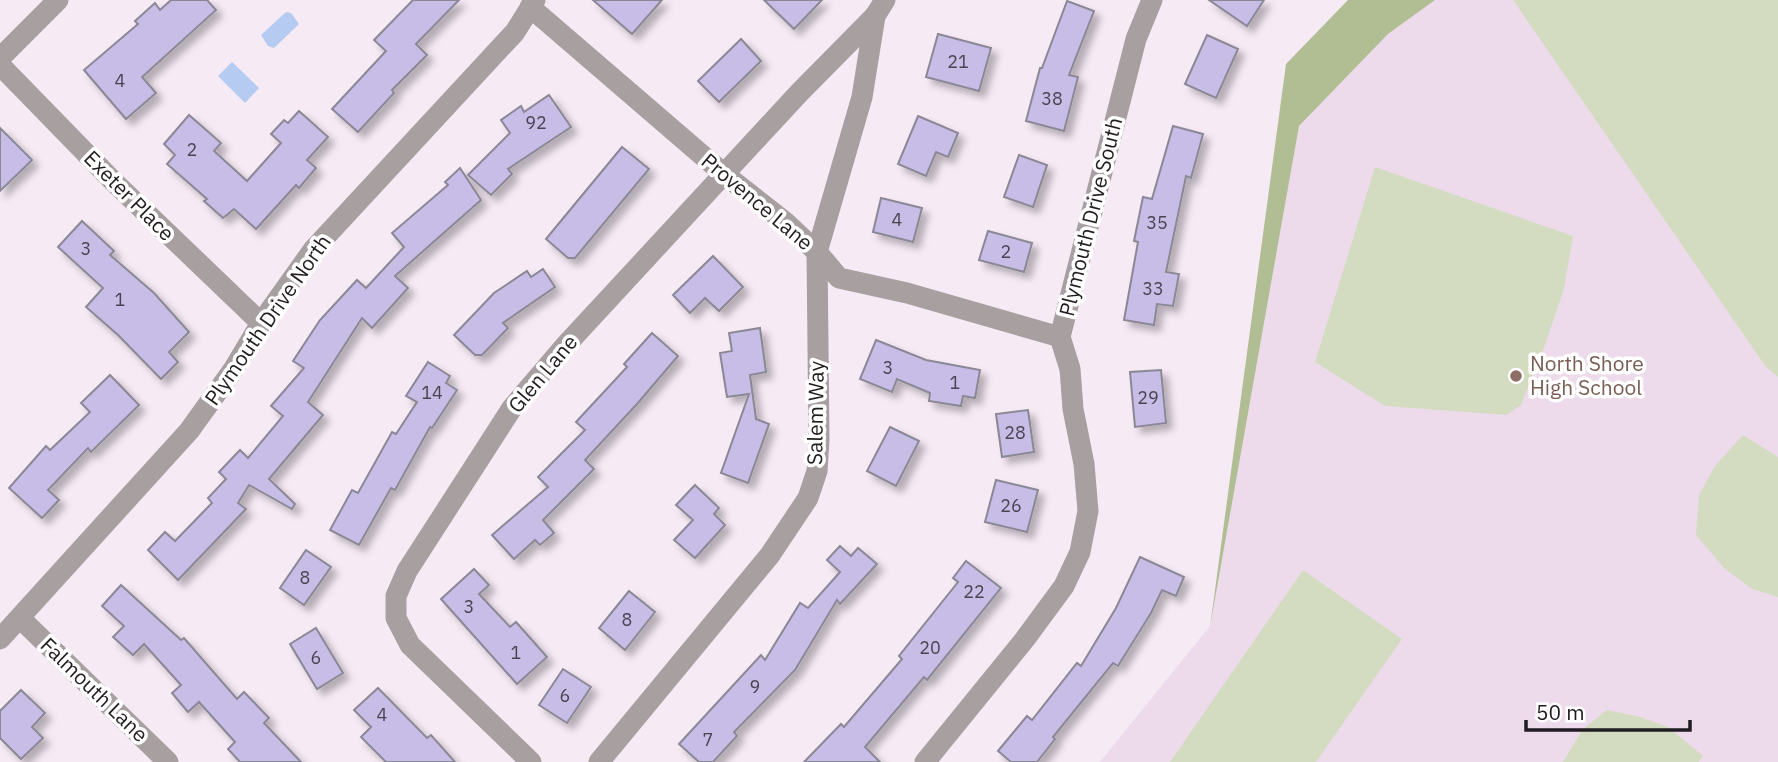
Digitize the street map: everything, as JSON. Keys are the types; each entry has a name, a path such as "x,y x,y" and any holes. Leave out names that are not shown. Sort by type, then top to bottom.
{"street":[{"path":"0,58 58,0"},
{"name":"Plymouth Drive South","path":"925,762 1025,639 1064,586 1080,552 1088,511 1084,464 1073,409 1070,369 1060,337 1136,39 1152,0"},
{"name":"Provence Lane","path":"532,3 724,174 785,222 817,252 839,278 907,293 1060,337"},
{"name":"Plymouth Drive North","path":"0,639 189,431 313,250 515,32 532,3"},
{"name":"Glen Lane","path":"531,762 410,645 396,618 396,596 407,570 512,408 564,347 880,8"},
{"name":"Salem Way","path":"599,762 770,555 808,498 817,471 819,440 817,252 862,97 880,8"},
{"name":"Exeter Place","path":"0,65 113,181 261,323"},
{"name":"Falmouth Lane","path":"20,618 169,762"}],"shaded area":[{"name":"North Shore High School","path":"1435,0 1778,0 1778,762 1100,762 1210,626 1299,126 1388,34"}],"green space":[{"path":"1348,0 1435,0 1388,34 1299,126 1210,627 1286,64"},
{"path":"1513,0 1778,0 1778,377 1766,367"},
{"path":"1375,167 1573,236 1564,289 1545,345 1521,405 1507,415 1385,406 1315,362"},
{"path":"1743,435 1778,457 1778,597 1752,589 1725,569 1696,535 1699,495 1715,466"},
{"path":"1303,570 1402,639 1316,762 1170,762"},
{"path":"1607,710 1640,717 1668,727 1703,756 1699,762 1563,762 1583,729"}],"water":[{"path":"286,12 291,13 299,24 274,48 268,46 261,35"},
{"path":"232,62 259,88 245,103 218,76"}],"building":[{"path":"171,0 207,0 216,10 142,77 156,93 126,119 84,70 138,24 135,21 155,3 160,10"},
{"path":"413,0 459,0 416,44 427,55 392,90 394,93 358,132 332,109 386,51 374,40"},
{"path":"593,0 662,0 632,34"},
{"path":"764,0 822,0 794,29"},
{"path":"1209,0 1264,0 1247,26"},
{"path":"1067,1 1094,11 1069,75 1078,77 1064,131 1026,121 1040,68"},
{"path":"938,34 991,48 979,91 926,77"},
{"path":"1207,35 1238,49 1216,98 1185,84"},
{"path":"741,39 761,61 719,102 698,81"},
{"path":"549,95 571,127 508,169 512,174 491,195 468,175 510,133 501,120 521,106 524,112"},
{"path":"299,111 328,137 307,160 316,168 299,188 296,185 256,229 234,209 223,218 204,201 207,199 167,164 175,155 164,144 189,115 221,143 214,151 247,181 281,143 271,134 284,120 288,123"},
{"path":"918,116 958,133 948,157 936,152 926,176 898,164"},
{"path":"1173,126 1203,134 1191,178 1186,176 1166,272 1179,274 1173,306 1157,304 1154,325 1124,320 1138,242 1134,241 1143,197 1152,199"},
{"path":"0,128 32,160 0,191"},
{"path":"622,147 649,169 575,258 568,258 546,239"},
{"path":"1019,155 1047,165 1033,207 1004,197"},
{"path":"460,168 481,200 395,276 408,288 372,328 362,318 308,402 323,415 269,479 295,504 292,509 249,485 238,503 246,509 178,580 148,550 165,532 175,541 212,503 208,498 226,479 219,472 240,450 248,458 283,416 271,406 304,368 293,361 320,320 357,280 366,288 404,247 392,233 448,185 445,182"},
{"path":"881,198 922,208 913,242 873,232"},
{"path":"82,221 114,251 110,255 154,293 189,332 169,352 178,362 161,379 86,307 103,288 58,247"},
{"path":"988,231 1032,243 1024,272 979,260"},
{"path":"713,256 743,287 719,311 705,298 690,313 673,295"},
{"path":"543,269 555,287 503,323 508,328 482,355 475,355 454,335 494,293 527,271 531,277"},
{"path":"760,328 766,372 750,375 756,419 769,424 748,483 721,473 749,394 727,397 720,353 732,351 729,333"},
{"path":"652,333 678,356 585,460 594,469 543,520 554,533 540,545 535,540 514,559 492,535 548,487 538,477 585,430 576,422 627,367 624,364"},
{"path":"876,340 926,360 980,370 975,398 963,396 961,406 929,401 930,393 897,379 892,392 860,379"},
{"path":"428,362 450,376 446,383 457,390 432,428 430,427 395,490 391,488 359,545 330,530 352,490 358,493 392,432 396,434 417,402 406,396"},
{"path":"1161,370 1166,423 1135,427 1130,372"},
{"path":"110,375 139,405 91,452 88,448 48,490 59,500 42,518 9,488 46,446 50,450 90,412 81,403"},
{"path":"1028,410 1034,452 1002,457 996,414"},
{"path":"890,427 919,441 896,486 867,471"},
{"path":"996,480 1038,490 1027,532 985,522"},
{"path":"695,485 719,508 714,514 725,525 695,558 674,540 693,520 676,505"},
{"path":"840,546 851,556 858,548 877,564 840,604 837,600 795,670 734,732 737,736 713,762 699,762 679,744 761,655 765,660 800,603 808,608 840,572 827,560"},
{"path":"306,550 331,567 304,605 280,588"},
{"path":"1140,557 1184,577 1176,596 1162,590 1118,666 1113,663 1053,737 1055,739 1037,762 1011,762 998,751 1027,716 1032,720 1077,663 1081,666 1116,608"},
{"path":"966,561 1001,588 927,680 924,677 865,747 880,762 804,762 841,724 844,727 902,659 899,656 958,582 953,578"},
{"path":"474,569 489,585 479,594 510,627 516,622 547,657 517,684 441,599"},
{"path":"121,585 181,640 184,638 237,699 244,692 269,718 264,723 301,762 240,762 228,749 235,742 199,702 188,712 172,693 181,685 144,644 133,655 113,637 124,626 102,606"},
{"path":"629,591 655,612 625,650 599,628"},
{"path":"316,628 343,673 317,689 290,644"},
{"path":"563,669 591,687 567,723 539,705"},
{"path":"378,688 427,738 431,735 455,762 386,762 361,737 371,727 354,710"},
{"path":"21,690 45,713 32,727 43,738 21,759 0,738 0,711"}],"place":[{"name":"North Shore High School","path":"1516,376"}]}
